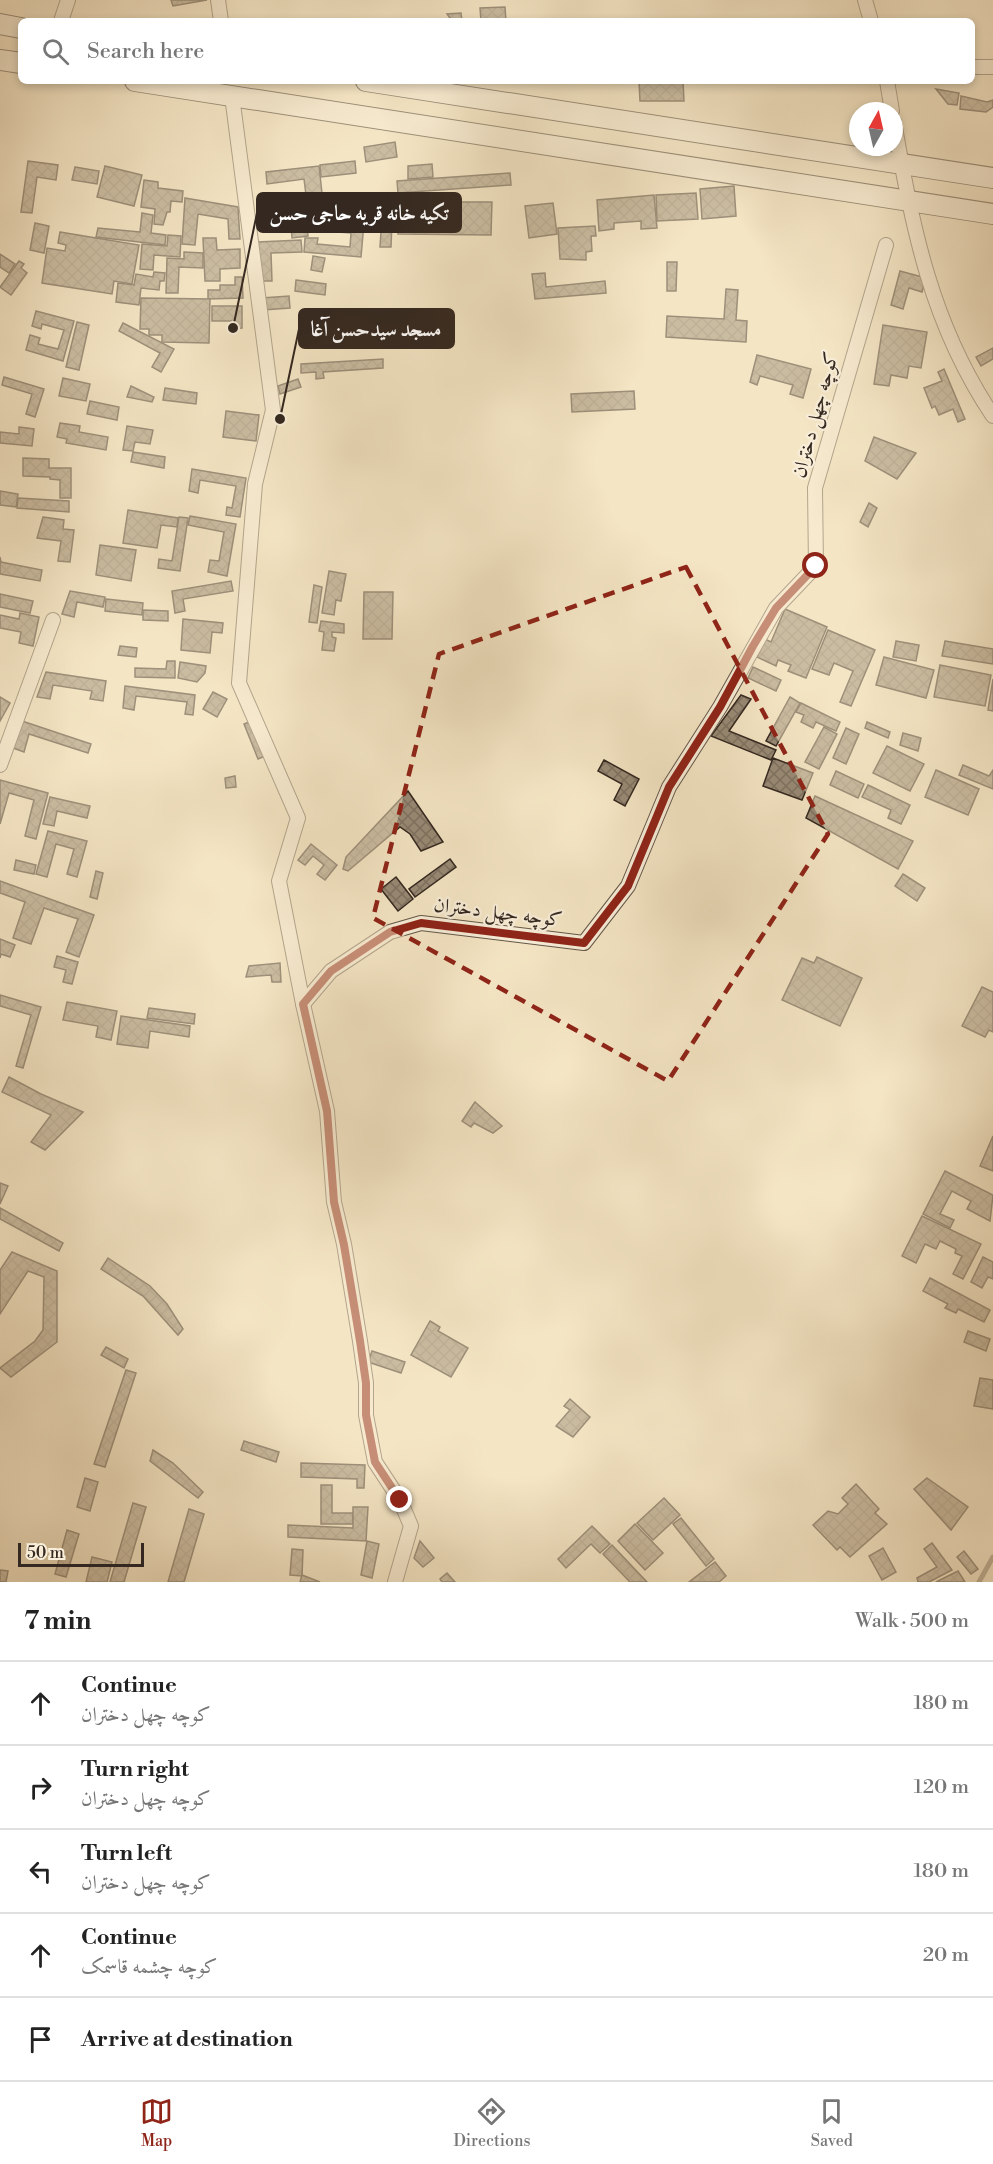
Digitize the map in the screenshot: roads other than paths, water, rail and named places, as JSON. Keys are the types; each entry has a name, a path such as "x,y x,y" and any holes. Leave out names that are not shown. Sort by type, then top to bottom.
{"street":[{"path":"62,18 68,0"},
{"path":"218,0 221,18"},
{"path":"865,0 870,18"},
{"path":"0,24 18,27"},
{"path":"0,60 18,63"},
{"path":"975,67 993,67"},
{"path":"154,84 993,214"},
{"path":"385,84 993,178"},
{"path":"888,84 890,102"},
{"path":"231,96 273,410 255,484 239,683 298,818 279,881 327,1111 334,1202 344,1245 360,1341 366,1383 366,1415 375,1462 400,1500 411,1526 395,1582"},
{"path":"900,156 913,229 950,342 972,385 993,416"},
{"name":"کوچه چهل دختران","path":"303,1004 331,971 390,932 421,923 584,943 622,894 628,886 669,787 720,707 776,608 816,566 815,488 886,245"},
{"path":"0,765 53,620"}],"waterway":[{"path":"979,1582 993,1557"}],"place":[{"name":"تکیه خانه قریه حاجی حسن","path":"233,328"},
{"name":"مسجد سیدحسن آغا","path":"280,419"}]}
